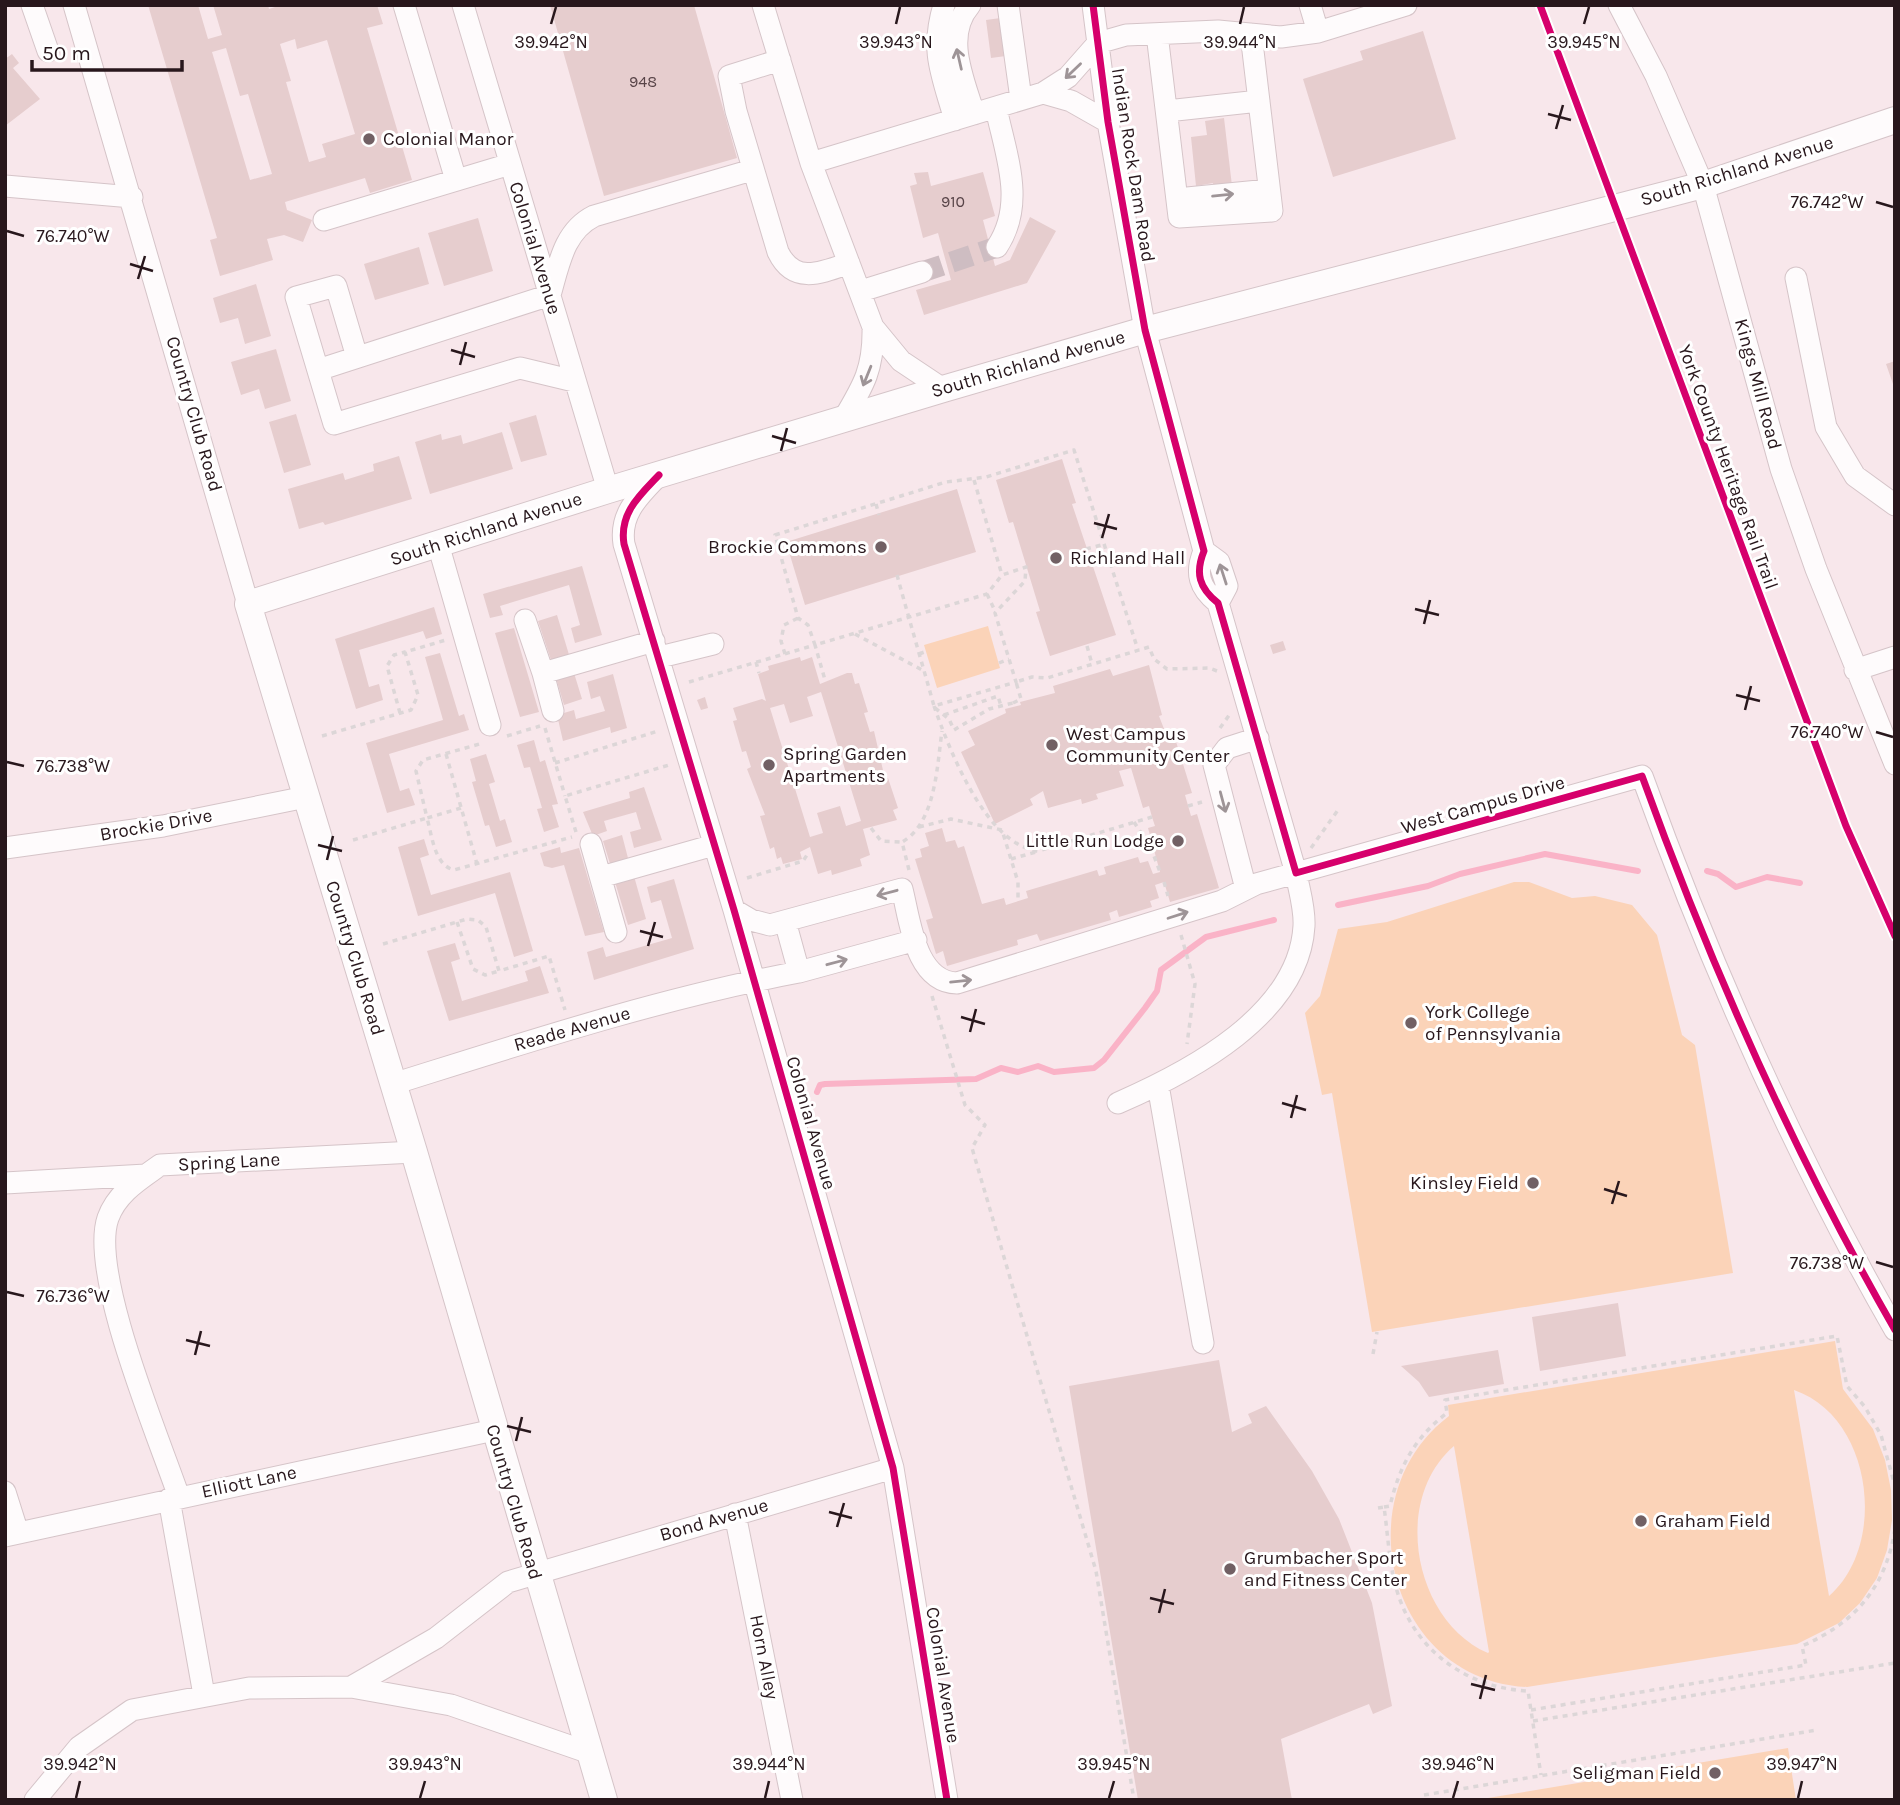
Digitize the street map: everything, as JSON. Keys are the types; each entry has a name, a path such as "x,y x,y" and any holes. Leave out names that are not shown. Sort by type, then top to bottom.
{"main road":[{"name":"South Richland Avenue","path":"248,604 608,490 943,389 1145,330 1703,185 1895,120"},
{"name":"Country Club Road","path":"248,604 414,1152 534,1572 604,1800"}],"street":[{"path":"32,5 48,51"},
{"name":"Country Club Road","path":"74,5 132,197 248,604"},
{"path":"404,5 456,180"},
{"name":"Colonial Avenue","path":"463,5 608,490"},
{"path":"763,5 811,163 862,291 873,327 874,354 870,370 843,420"},
{"path":"944,5 936,33 939,65 965,117"},
{"path":"965,117 956,46 958,28 970,5"},
{"path":"1008,5 1021,99"},
{"name":"Indian Rock Dam Road","path":"1093,5 1108,122 1145,330"},
{"path":"1310,5 1318,32"},
{"path":"811,163 1043,93 1068,77 1098,43 1126,35 1218,31 1281,37 1318,32 1376,10 1406,5"},
{"name":"Kings Mill Road","path":"1619,5 1656,76 1703,185 1781,469 1855,670 1895,764"},
{"path":"1157,34 1177,199 1269,190 1251,34"},
{"path":"780,60 729,76 752,170 784,265 791,271 808,274 849,263"},
{"path":"1043,93 1071,101 1108,122"},
{"path":"1167,111 1259,101"},
{"path":"996,108 1013,186 1012,219 998,247"},
{"path":"324,220 510,164"},
{"path":"318,370 550,295 569,238 580,223 594,216 752,170"},
{"path":"5,186 132,197"},
{"path":"862,291 922,272"},
{"path":"1796,278 1826,427 1855,475 1895,505"},
{"path":"357,358 336,286 296,297 334,424 520,368 574,381"},
{"path":"873,327 901,361 943,389"},
{"path":"1118,1103 1158,1085 1258,1017 1281,990 1294,969 1304,925 1296,873 1219,603 1227,586 1219,562 1204,551 1145,330"},
{"name":"Colonial Avenue","path":"659,475 633,502 626,514 622,536 734,910 893,1468 947,1800"},
{"path":"438,544 491,725"},
{"path":"525,620 553,712"},
{"path":"543,673 657,649 713,644"},
{"path":"1855,670 1895,657"},
{"path":"1245,889 1214,765 1227,748 1258,737"},
{"name":"West Campus Drive","path":"1296,873 1642,776 1738,1018 1801,1154 1895,1330"},
{"name":"Brockie Drive","path":"5,848 163,826 306,797"},
{"path":"591,844 616,932"},
{"path":"601,877 714,845"},
{"path":"734,910 763,924 785,921 902,889 922,958 933,974 957,983 1177,923 1240,894 1245,889 1296,873"},
{"path":"785,921 799,972"},
{"name":"Reade Avenue","path":"393,1084 582,1024 753,979 799,972 916,940"},
{"path":"1158,1085 1203,1343"},
{"name":"Spring Lane","path":"204,1695 174,1498 109,1292 104,1255 108,1219 126,1188 160,1166 414,1152"},
{"path":"5,1183 146,1175"},
{"name":"Elliott Lane","path":"12,1534 494,1430"},
{"name":"Bond Avenue","path":"351,1687 436,1638 508,1581 893,1468"},
{"path":"5,1492 12,1534"},
{"name":"Horn Alley","path":"735,1514 792,1800"},
{"path":"35,1800 79,1747 132,1710 249,1689 351,1687 451,1705 590,1753"}],"path":[{"path":"825,680 808,625 798,618 775,535 946,482 974,479 1074,450 1138,650"},
{"path":"974,479 1002,575"},
{"path":"876,504 879,515"},
{"path":"1086,550 1105,544"},
{"path":"689,682 987,594 1002,575 1026,567 1025,581 995,613"},
{"path":"897,575 942,731 962,776 1002,830 1022,846 1038,851"},
{"path":"934,706 954,730 989,709 1013,705 1021,699 987,594"},
{"path":"785,654 781,641 784,625 798,618"},
{"path":"855,634 924,671"},
{"path":"400,713 387,666 394,656 456,637"},
{"path":"1087,646 1092,664"},
{"path":"934,706 1032,677 1047,678 1149,647 1158,664 1171,671 1212,668 1222,678"},
{"path":"919,654 927,651"},
{"path":"322,736 414,707 418,698 405,652"},
{"path":"999,663 1009,659"},
{"path":"756,663 759,673"},
{"path":"944,715 998,696 1001,706"},
{"path":"1212,736 1228,718 1231,709"},
{"path":"544,725 576,835 453,870 442,865 416,771 423,761 446,754 544,725"},
{"path":"919,827 932,788 942,731"},
{"path":"555,763 658,732"},
{"path":"446,754 477,864"},
{"path":"565,796 669,765"},
{"path":"1188,806 1209,800"},
{"path":"352,840 461,808"},
{"path":"1310,850 1338,810"},
{"path":"1011,859 1153,817"},
{"path":"870,828 881,841 902,842 919,827 951,819 1002,830"},
{"path":"1134,822 1151,848 1160,872"},
{"path":"1002,830 1018,882 1018,901"},
{"path":"902,842 911,876"},
{"path":"747,878 803,861 807,855 806,851"},
{"path":"1164,882 1195,985 1186,1050"},
{"path":"383,944 475,919 484,924 499,971"},
{"path":"457,922 473,969 485,975 549,956 565,1010"},
{"path":"931,990 965,1105 985,1125 972,1148 1096,1571 1134,1800"},
{"path":"1373,1354 1377,1332"},
{"path":"1378,1508 1390,1506 1396,1482 1412,1449 1447,1413 1445,1400 1837,1336 1847,1386 1865,1407 1881,1435 1895,1486"},
{"path":"1384,1507 1398,1593 1419,1636 1436,1655 1468,1677 1490,1686 1528,1691 1541,1775"},
{"path":"1808,1677 1802,1646 1826,1635 1850,1618 1876,1589 1887,1565 1895,1529"},
{"path":"1533,1721 1895,1662"},
{"path":"1531,1710 1806,1665"},
{"path":"1424,1794 1817,1730"}],"shaded area":[{"path":"988,626 1000,668 937,688 924,645"},
{"name":"Kinsley Field","path":"1514,882 1529,882 1572,898 1595,896 1632,905 1657,935 1682,1035 1695,1045 1733,1273 1372,1332 1332,1093 1322,1095 1305,1013 1320,996 1338,929 1387,922"},
{"name":"Graham Field","path":"1835,1341 1843,1389 1873,1429 1885,1460 1891,1490 1892,1520 1887,1550 1877,1578 1860,1603 1839,1623 1797,1644 1527,1687 1480,1677 1442,1653 1414,1619 1396,1579 1391,1535 1397,1491 1416,1450 1449,1416 1448,1405","holes":["1794,1390 1821,1405 1841,1426 1855,1454 1863,1484 1865,1516 1860,1546 1848,1574 1829,1596","1454,1446 1489,1652 1488,1653 1463,1637 1443,1615 1428,1588 1420,1558 1418,1527 1422,1497 1434,1469"]},
{"name":"Seligman Field","path":"1788,1748 1796,1800 1478,1800 1488,1798"}],"building":[{"name":"Colonial Manor","path":"148,5 198,5 208,39 222,35 213,5 268,5 269,9 281,5 377,5 383,24 367,28 412,180 370,193 365,178 285,202 287,210 312,220 303,242 284,235 267,239 273,260 220,276 210,240 217,238","holes":["295,39 297,49 327,40 355,134 322,144 326,157 309,162 286,82 291,81 280,44","226,48 240,96 248,94 272,174 250,180 212,52"]},
{"path":"550,5 694,5 737,158 604,196"},
{"path":"1008,17 1013,55 991,58 986,20"},
{"path":"1423,31 1456,139 1333,177 1303,79 1363,60 1360,51"},
{"path":"12,54 19,63 13,68 40,99 5,126 5,59"},
{"path":"1224,118 1234,203 1215,205 1213,183 1196,186 1191,137 1207,135 1205,121"},
{"path":"928,172 931,186 983,172 995,216 983,220 995,266 1010,260 1030,217 1056,231 1027,283 924,315 916,290 951,280 938,233 923,238 910,186 917,184 914,173"},
{"path":"478,218 493,271 444,286 428,233"},
{"path":"419,247 429,284 375,300 364,264"},
{"path":"256,284 271,336 245,344 238,318 220,323 213,298"},
{"path":"276,349 291,401 265,409 259,389 241,395 231,362"},
{"path":"1895,361 1895,387 1894,387 1886,364"},
{"path":"296,414 311,465 284,473 269,422"},
{"path":"536,415 547,455 521,462 509,423"},
{"path":"502,432 513,469 430,494 415,442 441,434 442,440 461,435 463,444"},
{"path":"399,456 412,499 325,525 323,522 299,529 288,489 343,473 345,480 374,471 373,464"},
{"name":"Richland Hall","path":"1062,459 1076,503 1072,504 1116,635 1050,656 1036,612 1040,611 1013,522 1009,523 996,480"},
{"name":"Brockie Commons","path":"957,489 976,552 805,605 786,542"},
{"path":"582,566 602,635 575,643 571,628 580,625 569,585 500,606 503,615 490,618 483,594"},
{"path":"434,607 442,634 426,639 423,631 359,650 369,687 379,684 383,700 356,709 335,639"},
{"path":"557,615 570,658 552,663 538,621"},
{"path":"514,628 539,712 520,717 495,633"},
{"path":"1283,641 1286,650 1273,654 1270,645"},
{"path":"440,653 459,716 464,714 469,730 389,754 400,791 409,788 415,805 387,813 366,743 443,720 425,657"},
{"name":"Spring Garden Apartments","path":"800,657 801,661 812,657 820,684 847,673 852,673 855,684 859,683 868,712 864,713 870,732 874,731 885,779 888,778 898,808 893,810 897,820 863,829 870,855 860,859 862,866 832,875 831,870 818,874 810,847 800,852 802,859 783,864 781,857 777,859 774,847 770,849 760,816 765,815 747,769 751,767 746,751 742,752 733,721 737,720 733,708 762,699 766,701 758,674 769,670 768,666","holes":["821,692 861,821 846,826 840,806 817,813 823,833 810,837 770,708 784,704 790,723 813,716 807,697"]},
{"path":"1149,665 1162,715 1159,716 1166,734 1173,732 1192,793 1185,795 1191,816 1197,814 1219,888 1170,902 1164,882 1155,885 1159,898 1150,901 1152,907 1119,917 1117,910 1109,913 1111,920 1040,941 1037,934 1017,940 1018,945 947,966 943,951 936,954 926,920 933,918 915,859 922,857 920,849 929,846 925,833 942,828 946,842 955,840 958,848 964,846 982,904 1004,898 1006,905 1028,898 1026,891 1097,870 1099,876 1106,874 1104,867 1138,857 1140,863 1148,861 1153,874 1160,872 1148,828 1155,826 1149,806 1143,808 1131,768 1119,771 1124,786 1096,794 1098,799 1082,804 1081,799 1048,808 1043,791 1030,799 1033,805 995,824 961,752 975,745 968,731 1006,713 1005,709 1021,705 1020,702 1055,693 1053,686 1110,669 1113,676"},
{"path":"574,673 582,699 564,705 556,678"},
{"path":"613,674 627,728 611,733 610,727 563,741 557,715 574,710 576,719 605,711 600,696 591,699 587,682"},
{"path":"705,697 708,708 701,710 697,700"},
{"path":"534,740 540,762 545,760 558,804 552,805 559,827 544,832 537,809 542,808 530,767 524,768 517,745"},
{"path":"486,754 495,782 489,784 500,821 505,819 512,842 496,847 489,825 485,826 472,782 476,781 470,759"},
{"path":"644,787 662,840 634,848 630,832 641,829 636,812 604,821 607,831 593,836 583,812 630,798 629,792"},
{"path":"622,835 629,862 611,867 603,841"},
{"path":"424,839 429,855 420,858 431,895 510,872 533,951 514,957 495,893 418,916 398,847"},
{"path":"560,847 561,853 579,848 604,932 585,936 564,865 552,868 544,866 540,853"},
{"path":"634,876 646,919 628,925 615,882"},
{"path":"674,879 694,949 594,980 587,952 603,947 606,957 672,938 661,900 651,903 647,887"},
{"path":"455,943 460,959 451,962 462,1001 528,981 525,971 540,966 549,993 449,1021 427,951"},
{"path":"1618,1303 1626,1356 1540,1371 1532,1317"},
{"path":"1498,1350 1504,1384 1429,1397 1419,1382 1401,1366"},
{"name":"Grumbacher Sport and Fitness Center","path":"1219,1360 1232,1432 1252,1423 1248,1414 1266,1406 1312,1471 1339,1519 1372,1603 1392,1706 1373,1714 1369,1704 1281,1739 1292,1800 1138,1800 1069,1386"}],"waterway":[{"path":"1338,905 1428,886 1460,874 1545,854 1638,871"},
{"path":"1707,871 1718,874 1736,887 1767,877 1800,883"},
{"path":"817,1092 820,1085 825,1084 976,1079 1001,1068 1018,1072 1038,1066 1054,1072 1094,1068 1104,1060 1157,991 1161,970 1206,937 1274,920"}],"tunnel":[{"path":"922,272 997,247"}],"cycle path":[{"path":"1093,5 1108,122 1145,330 1204,551 1200,580 1218,603 1296,873 1642,776 1696,918 1756,1059 1823,1196 1895,1330"},
{"name":"York County Heritage Rail Trail","path":"1540,5 1846,826 1895,936"},
{"path":"659,475 632,505 625,523 624,544 734,910 893,1468 947,1800"}],"place":[{"name":"Colonial Manor","path":"369,139"},
{"name":"Brockie Commons","path":"881,547"},
{"name":"Richland Hall","path":"1056,558"},
{"name":"West Campus Community Center","path":"1052,745"},
{"name":"Spring Garden Apartments","path":"769,765"},
{"name":"Little Run Lodge","path":"1178,841"},
{"name":"York College of Pennsylvania","path":"1411,1023"},
{"name":"Kinsley Field","path":"1533,1183"},
{"name":"Graham Field","path":"1641,1521"},
{"name":"Grumbacher Sport and Fitness Center","path":"1230,1569"},
{"name":"Seligman Field","path":"1715,1773"}]}
